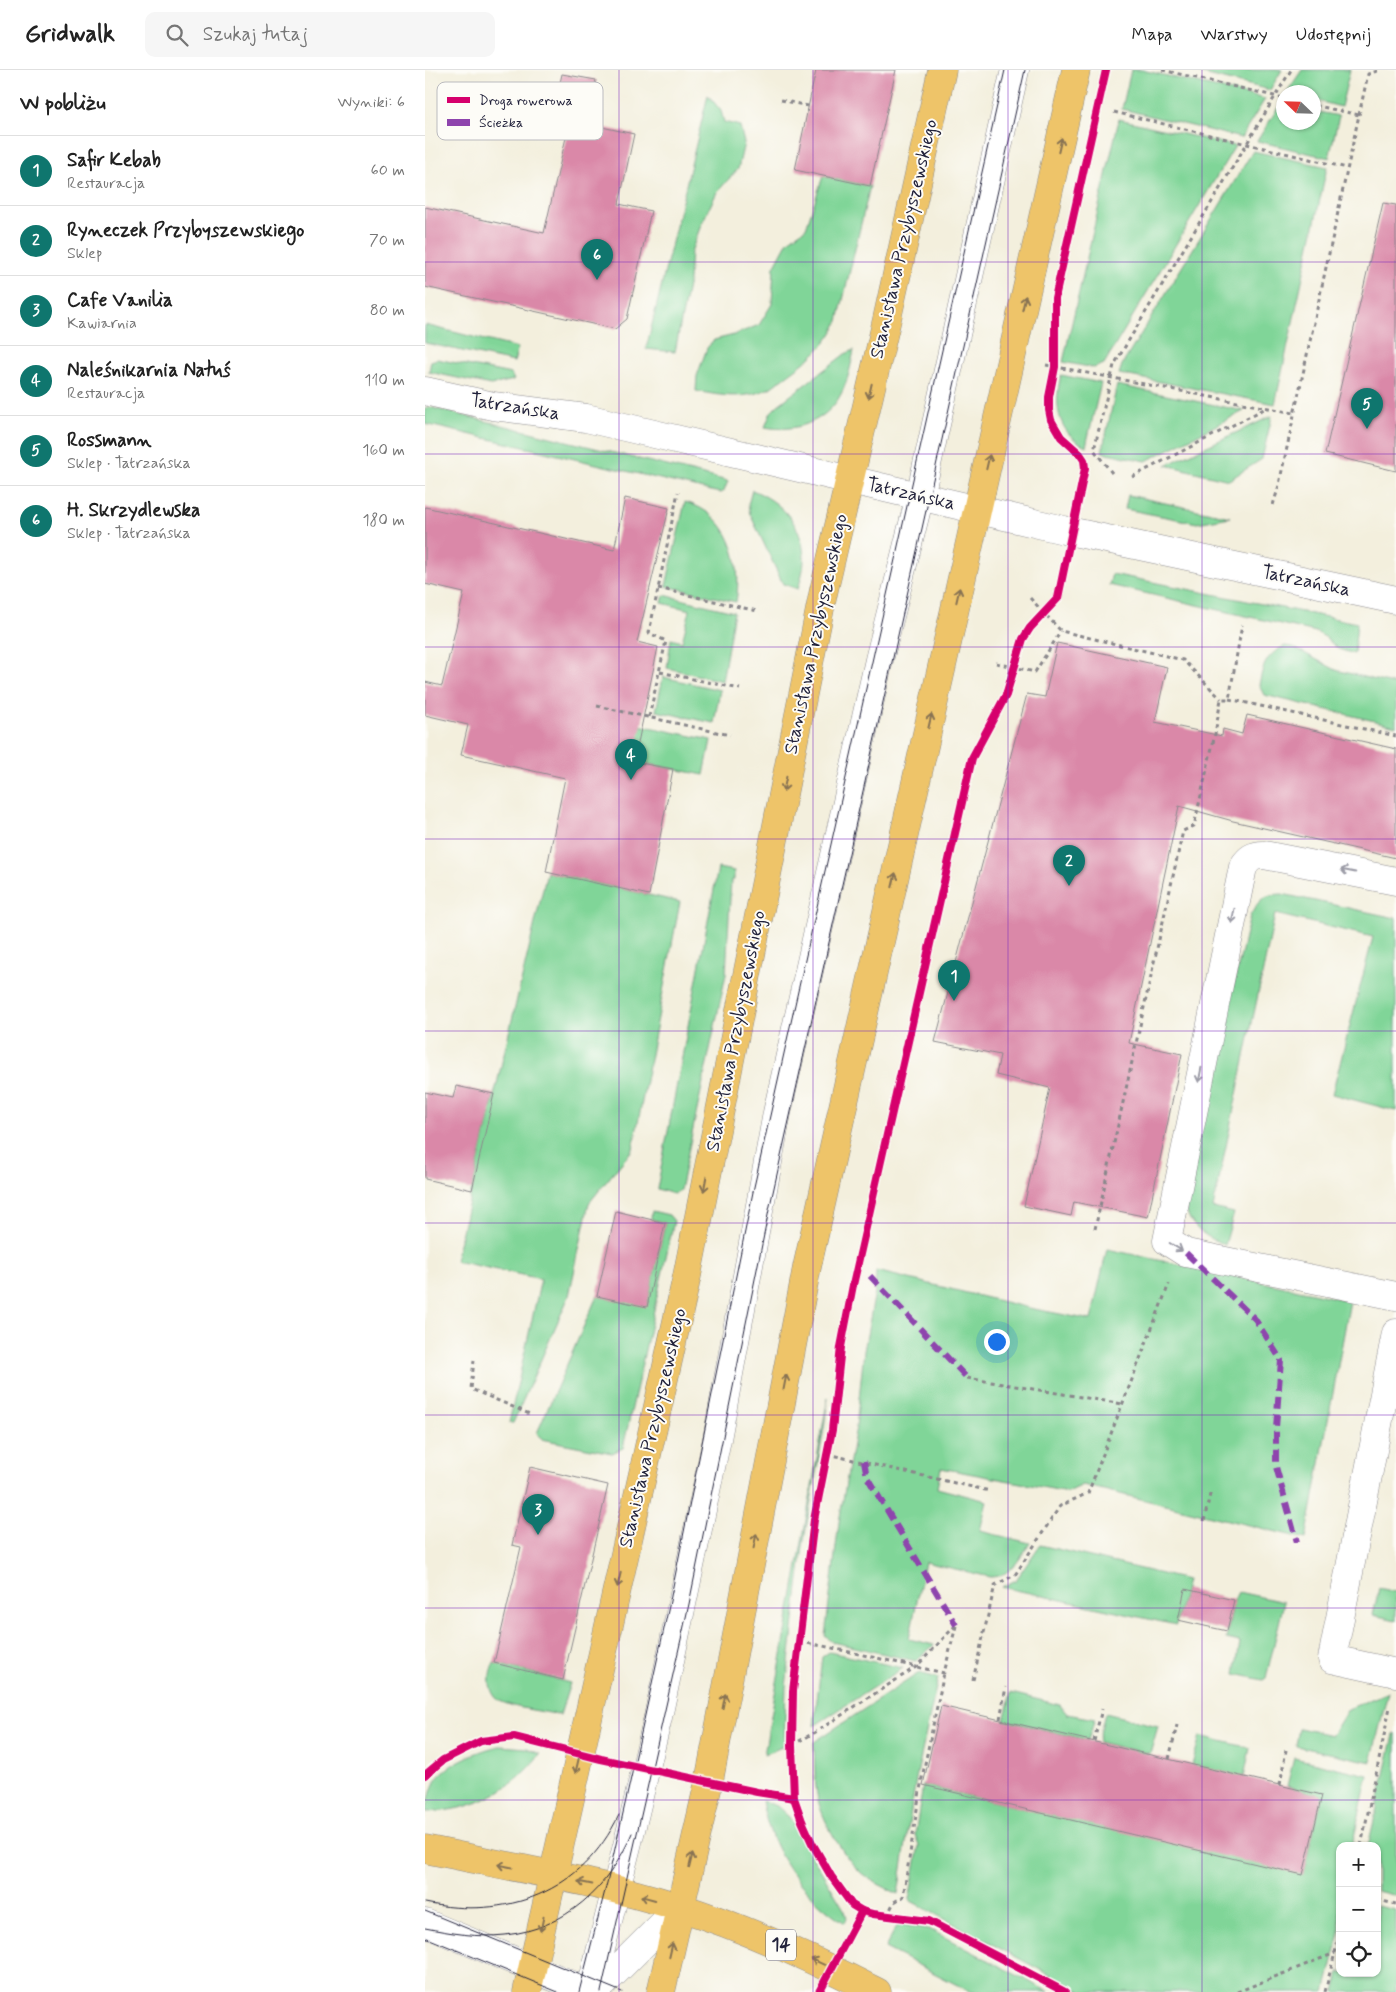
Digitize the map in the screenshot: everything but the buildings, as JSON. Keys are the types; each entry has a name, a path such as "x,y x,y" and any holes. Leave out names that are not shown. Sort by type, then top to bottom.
{"main road":[{"name":"Stanisława Przybyszewskiego","path":"530,1980 687,1276 823,594 848,480 883,338 942,70"},
{"path":"661,1992 716,1745 807,1267 1076,70"},
{"name":"14","path":"425,1848 616,1890 680,1907 789,1948 877,1992"}],"street":[{"path":"590,1992 658,1717 717,1439 777,1113 890,610 919,496 1015,70"},
{"name":"Tatrzańska","path":"425,391 493,406 586,418 1064,530 1396,600"},
{"path":"1396,880 1264,855 1255,855 1248,859 1243,867 1167,1241 1182,1251 1396,1296"},
{"path":"1396,1333 1332,1659 1396,1673"},
{"path":"425,1923 530,1980 590,1992 603,1984 680,1907"}],"path":[{"path":"1162,70 1275,96"},
{"path":"1112,473 1094,450 1114,364 1291,70"},
{"path":"1273,505 1367,72 1380,70"},
{"path":"781,100 808,106"},
{"path":"1321,107 1359,115"},
{"path":"1114,112 1347,168"},
{"path":"1055,370 1056,358"},
{"path":"1040,364 1055,370 1294,413"},
{"path":"1132,477 1266,408"},
{"path":"649,717 666,641 649,633 678,492"},
{"path":"658,588 757,612"},
{"path":"1030,598 1042,615 1061,631 1183,660 1221,699 1229,699 1396,736"},
{"path":"1042,615 1051,605"},
{"path":"1229,699 1242,625"},
{"path":"996,663 1013,670 1035,672 1061,631"},
{"path":"1013,670 1017,658"},
{"path":"660,672 740,689"},
{"path":"1095,1229 1183,831 1194,826 1221,699"},
{"path":"597,706 730,735"},
{"path":"973,1680 995,1584 1015,1575 1059,1506 1088,1493 1182,1251"},
{"path":"474,1360 471,1389 532,1415"},
{"path":"967,1378 1123,1404"},
{"path":"825,1464 828,1450 989,1491"},
{"path":"1204,1521 1211,1490"},
{"path":"792,1748 916,1667 956,1625 920,1787 903,1897 894,1902 887,1916"},
{"path":"798,1652 801,1633"},
{"path":"799,1642 944,1673"},
{"path":"999,1719 1006,1687"},
{"path":"1362,1842 1391,1704"},
{"path":"1094,1741 1102,1709"},
{"path":"1169,1759 1177,1725"},
{"path":"792,1733 792,1748"},
{"path":"1280,1785 1286,1750"},
{"path":"1381,1901 1396,1904"},
{"path":"1325,1992 1336,1949"},
{"path":"1237,1992 1335,1953"}],"green space":[{"path":"1131,70 1142,70 1265,99 1241,138 1122,109"},
{"path":"1187,70 1282,70 1270,90"},
{"path":"1302,70 1350,70 1341,107 1321,102 1321,85 1292,85"},
{"path":"708,95 721,111 724,122 740,126 744,143 738,169 717,192 701,225 691,252 689,280 675,352 646,349"},
{"path":"1276,111 1276,130 1321,130 1321,112 1339,116 1329,158 1257,141"},
{"path":"1119,119 1235,146 1104,364 1094,368 1063,362"},
{"path":"1253,151 1327,167 1275,404 1119,374 1122,365"},
{"path":"823,176 870,186 838,321 833,332 809,359 770,388 761,392 733,396 696,391 697,376 707,348 714,340 734,335 759,325 772,304 774,267 788,241 806,228"},
{"path":"425,325 518,348 514,362 425,343"},
{"path":"854,350 849,373 841,394 827,412 809,423 798,427 765,427 771,412 778,405 845,354"},
{"path":"437,359 511,374 514,380 491,385 429,372 431,361"},
{"path":"1061,375 1101,383 1086,446 1068,433 1063,425 1058,406"},
{"path":"1117,385 1244,411 1146,461 1102,452"},
{"path":"429,407 728,481 724,491 720,493 425,424 425,409"},
{"path":"1272,416 1262,459 1229,480 1166,465"},
{"path":"752,490 763,495 781,508 795,525 800,535 804,558 798,589 783,584 750,514 748,505"},
{"path":"1128,495 1230,517 1197,523 1125,509"},
{"path":"685,502 700,508 713,517 723,528 730,541 735,555 737,570 736,602 666,586"},
{"path":"1112,574 1357,623 1354,654 1338,649 1325,637 1316,632 1109,585"},
{"path":"664,595 734,612 722,681 667,668 671,639 682,642 690,610 662,603"},
{"path":"1285,646 1293,647 1336,670 1396,685 1396,726 1264,695 1259,685 1266,661 1273,653"},
{"path":"663,677 720,690 714,723 656,711"},
{"path":"582,713 711,740 704,775 573,749"},
{"path":"718,868 734,871 734,880 731,880 726,974 680,1190 674,1194 657,1189"},
{"path":"547,872 680,902 633,1149 589,1203 569,1296 513,1423 509,1423 541,1279 455,1261"},
{"path":"1282,894 1396,918 1396,1111 1332,1094 1373,937 1275,914 1213,1208 1234,1213 1225,1245 1208,1237 1195,1227 1187,1213 1185,1194 1250,916 1262,899 1270,895"},
{"path":"652,1211 669,1215 674,1221 623,1448 612,1453 541,1439 537,1433 597,1296 647,1306 665,1223 651,1219"},
{"path":"1107,1249 1350,1301 1306,1539 1083,1485 1068,1492 941,1468 937,1488 987,1501 980,1531 1030,1543 1014,1566 1004,1574 997,1576 990,1577 925,1562 909,1639 934,1645 916,1661 832,1642 825,1636 839,1522 856,1427 864,1351 875,1292 876,1271 1029,1308 1091,1320"},
{"path":"828,1397 803,1546 786,1687 784,1746 764,1755"},
{"path":"1040,1545 1187,1580 1176,1625 1002,1587 1016,1580"},
{"path":"1379,1588 1396,1592 1396,1620 1373,1615"},
{"path":"1238,1592 1284,1602 1266,1678 1263,1680 1235,1674 1240,1642 1226,1639 1234,1600"},
{"path":"829,1652 903,1668 814,1726 822,1657"},
{"path":"494,1663 570,1683 560,1715 515,1706 497,1699 490,1685 490,1673"},
{"path":"919,1673 938,1678 916,1779 898,1894 862,1874 852,1864 834,1837 824,1818 818,1800 814,1742"},
{"path":"1388,1692 1371,1762 1296,1746 1299,1728 1332,1735 1348,1709"},
{"path":"1011,1693 1060,1705 1067,1714 1095,1719 1088,1740 1004,1720"},
{"path":"1105,1713 1158,1726 1150,1754 1098,1742"},
{"path":"1396,1734 1396,1896 1381,1892 1381,1842 1369,1842 1394,1735"},
{"path":"1200,1736 1250,1748 1244,1777 1192,1765"},
{"path":"500,1746 527,1748 540,1754 516,1779 490,1797 460,1808 426,1812 433,1785 439,1776 454,1764 474,1754"},
{"path":"1294,1758 1368,1775 1353,1842 1336,1842 1336,1949 1325,1992 1082,1992 909,1900 919,1845 915,1835 923,1785 1303,1874 1322,1796 1287,1786"},
{"path":"762,1801 777,1806 789,1817 845,1911 847,1918 845,1923 815,1899 790,1871 773,1838 766,1820"},
{"path":"1381,1907 1396,1910 1396,1992 1335,1992 1339,1977 1381,1977"},
{"path":"898,1924 929,1929 1049,1992 971,1992 885,1948"}],"tram line":[{"path":"579,1992 609,1875 642,1729 669,1606 754,1187 1005,70"},
{"path":"601,1992 689,1604 769,1210 1025,70"},
{"path":"425,1903 455,1907 485,1907 513,1903 539,1895 563,1882 585,1864 603,1842 619,1815"},
{"path":"425,1928 465,1935 495,1936 527,1931 547,1924 583,1902 598,1887 623,1853 632,1833"},
{"path":"425,1911 622,1992"},
{"path":"425,1937 558,1992"}],"marked path":[{"path":"1186,1253 1255,1319 1281,1360 1276,1428 1276,1467 1297,1542"},
{"path":"870,1276 967,1378"},
{"path":"864,1461 867,1477 956,1625"}],"cycle path":[{"path":"819,1992 862,1911 852,1905 831,1876 812,1843 794,1798 792,1745 793,1691 814,1520 832,1430 841,1347 853,1285 972,758 1006,695 1023,639 1030,628 1058,598 1085,468 1084,460 1080,454 1061,437 1051,420 1049,397 1055,367 1055,298 1106,70"},
{"path":"425,1775 443,1760 481,1741 514,1737 601,1759 794,1798"},
{"path":"862,1911 929,1921 1065,1992"}],"place":[{"name":"H. Skrzydlewska","path":"597,280"},
{"name":"Rossmann","path":"1367,429"},
{"name":"Naleśnikarnia Natuś","path":"631,780"},
{"name":"Ryneczek Przybyszewskiego","path":"1069,886"},
{"name":"Safir Kebab","path":"954,1001"},
{"name":"Cafe Vanilia","path":"538,1535"}]}
